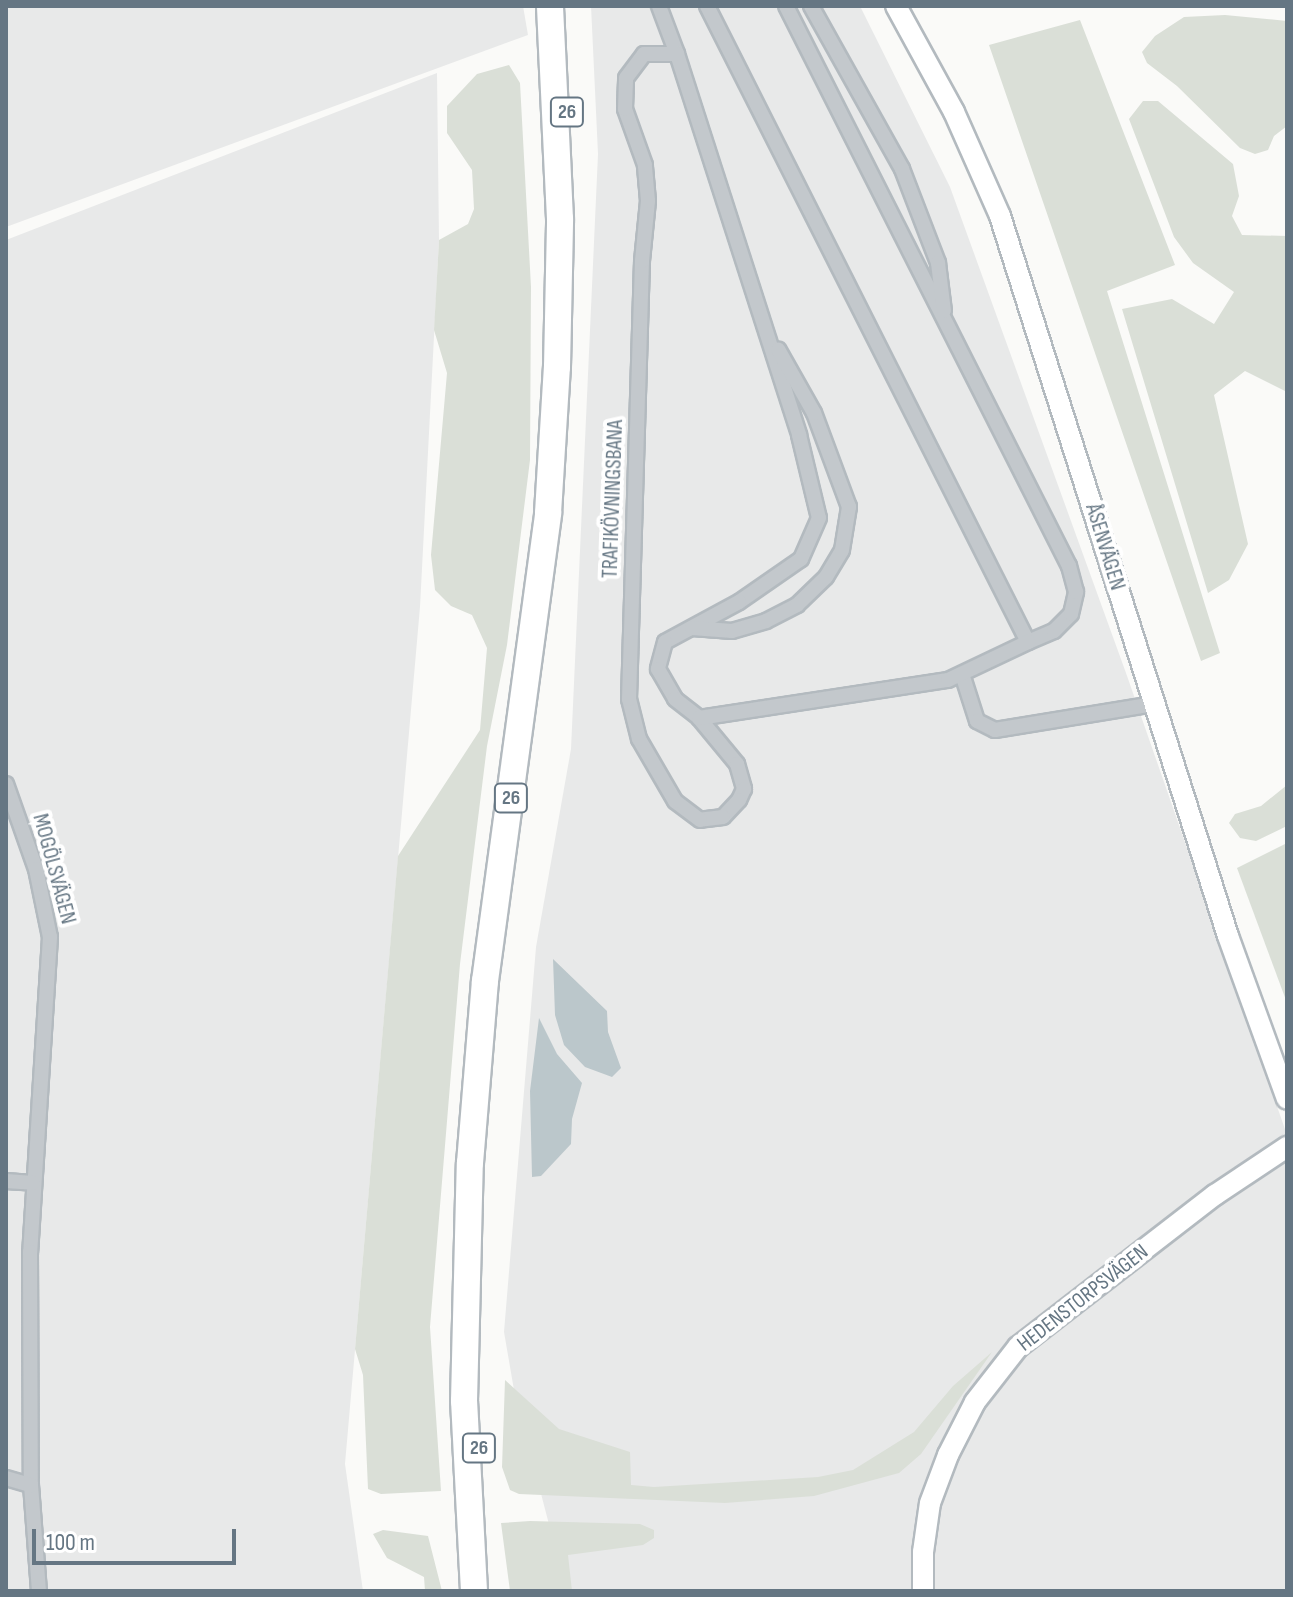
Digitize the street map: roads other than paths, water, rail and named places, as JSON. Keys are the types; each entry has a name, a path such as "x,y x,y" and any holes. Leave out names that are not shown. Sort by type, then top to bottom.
{"highway":[{"name":"26","path":"474,1591 464,1401 470,1163 485,981 548,513 557,367 560,219 550,6"},
{"name":"26","path":"487,1591 477,1400 482,1169 497,998 560,499 568,367 570,218 561,6"}],"street":[{"name":"TRAFIKÖVNINGSBANA","path":"659,6 677,54 799,435 819,518 801,559 739,602 665,642 658,669 675,699 699,718 737,764 744,789 739,800 723,817 700,820 675,801 639,739 629,699 642,261 648,201 645,165 625,109 626,78 644,54 677,54"},
{"path":"707,6 1028,642"},
{"path":"699,718 948,680 1054,631 1071,614 1076,592 1069,566 786,6"},
{"path":"811,6 902,169 938,263 946,323"},
{"name":"ÅSENVÄGEN","path":"896,6 954,112 1000,216 1251,1005 1287,1099"},
{"name":"TRAFIKÖVNINGSBANA","path":"692,628 732,631 766,621 797,605 826,577 842,550 849,507 814,413 763,322"},
{"path":"962,674 977,721 995,730 1154,704"},
{"name":"MOGÖLSVÄGEN","path":"6,784 36,869 50,937 33,1183 31,1485 39,1591"},
{"name":"HEDENSTORPSVÄGEN","path":"923,1591 923,1552 930,1503 948,1455 975,1402 1018,1347 1215,1195 1287,1147"},
{"path":"6,1181 33,1183"},
{"path":"6,1478 31,1485"}]}
